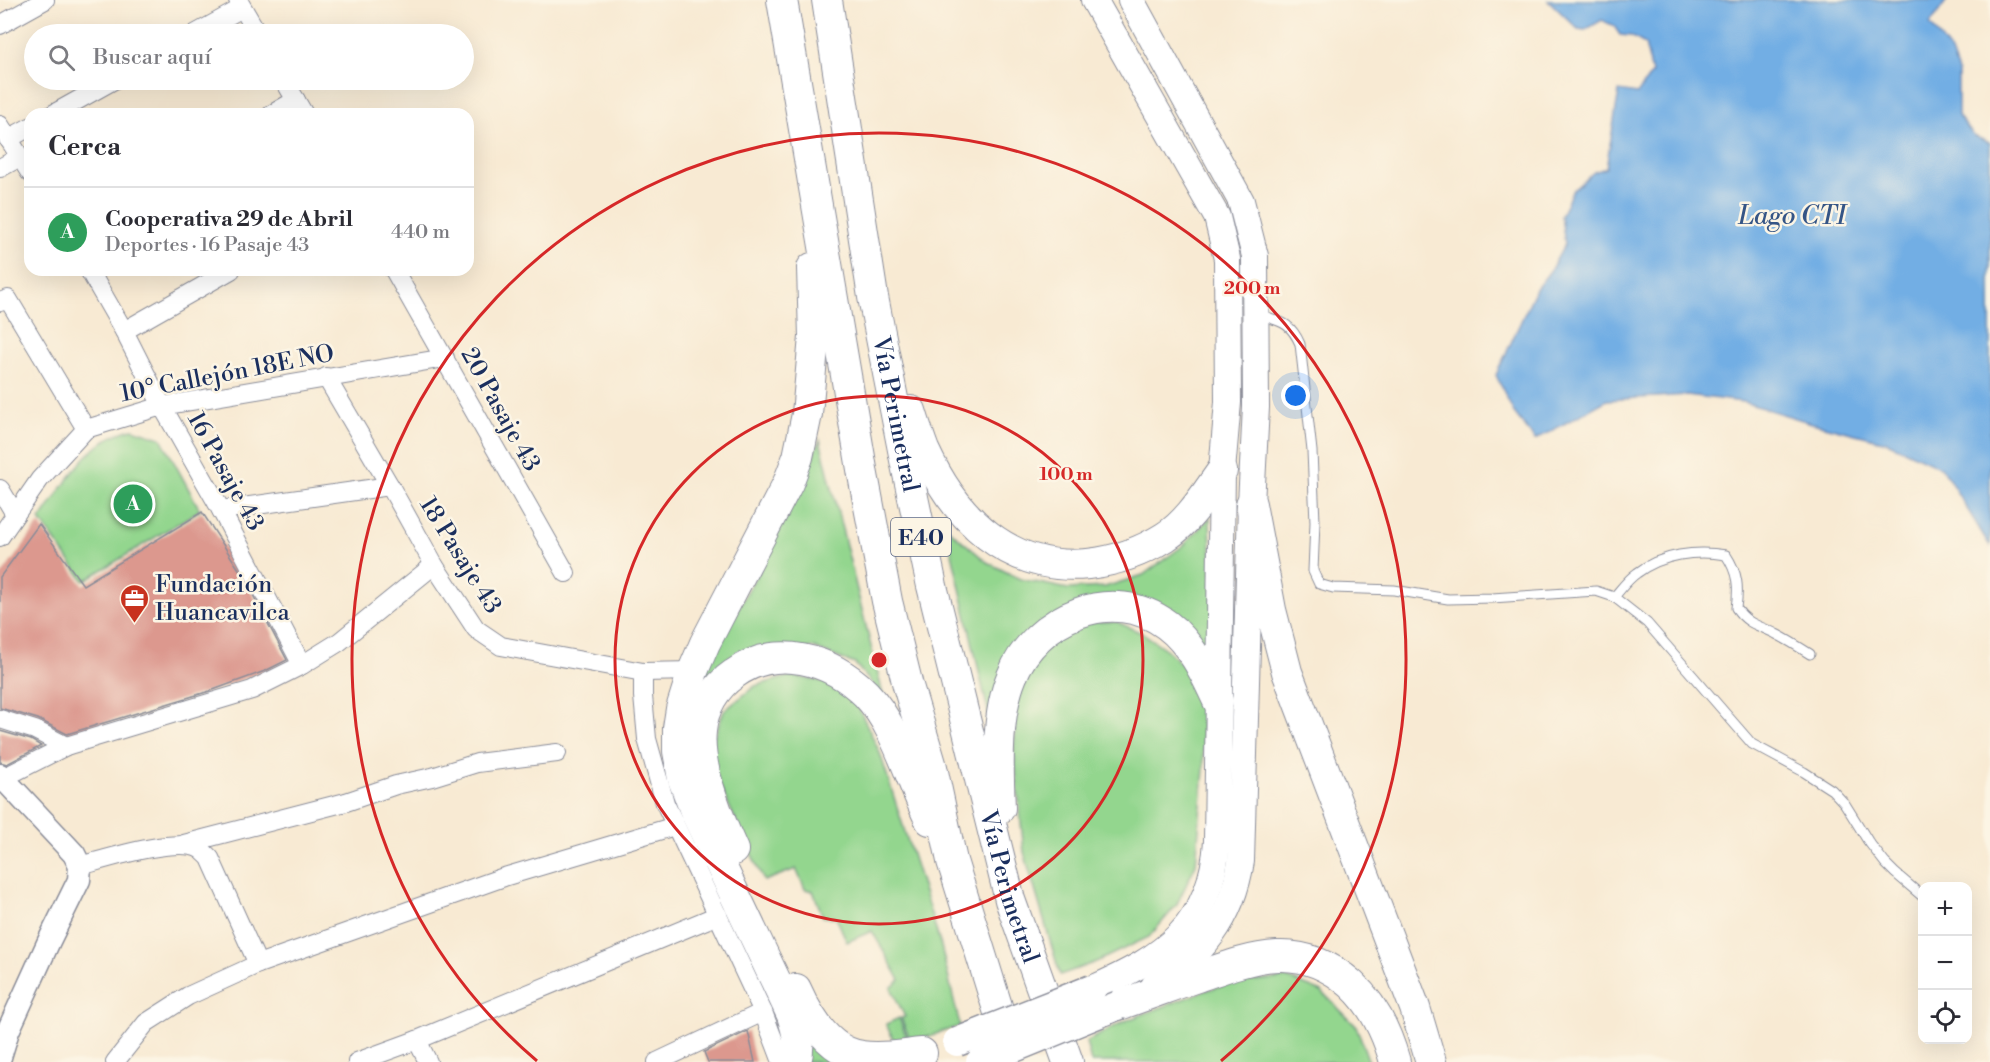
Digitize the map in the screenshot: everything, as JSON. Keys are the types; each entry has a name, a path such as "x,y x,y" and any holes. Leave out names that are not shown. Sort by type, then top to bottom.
{"highway":[{"name":"Vía Perimetral","path":"783,0 863,475 888,601 908,686 932,767 951,861 1014,1062"},
{"name":"Vía Perimetral","path":"827,0 873,297 932,586 1010,900 1068,1062"},
{"path":"796,1062 798,1035 792,1015 701,826 683,779 678,751 678,728 693,671 705,643 788,483 798,458 804,431 814,337 814,316 800,109"},
{"path":"873,297 924,449 934,468 951,497 970,520 992,540 1012,551 1039,562 1063,565 1093,563 1125,556 1167,536 1190,514 1222,471"},
{"path":"1251,504 1271,610 1287,672 1415,1008 1431,1062"},
{"path":"1010,900 1000,807 1000,752 1003,716 1012,675 1024,654 1041,633 1076,613 1100,607 1126,608 1149,614 1168,626 1187,645 1201,666 1218,701"},
{"path":"922,1053 874,1058 849,1053 824,1034 802,1003 726,835 707,779 702,761 701,732 703,719 713,694 721,684 739,670 761,660 778,657 794,657 819,663 843,675 867,695 889,727 928,816 951,861"},
{"path":"1119,1005 1240,962 1272,956 1310,959 1333,970 1365,999 1383,1029 1395,1062"}],"main road":[{"path":"957,1042 1092,989 1138,966 1173,942 1194,918 1209,889 1215,868 1222,471 1228,402 1227,259 1217,217 1094,0"},
{"path":"980,1062 1119,1005 1164,979 1196,954 1221,922 1233,898 1242,847 1251,504 1256,407 1256,256 1241,201 1131,0"},
{"path":"1228,318 1256,314"},
{"path":"1226,436 1234,429 1244,428 1255,437"}],"street":[{"path":"0,25 45,0"},
{"path":"210,24 240,4 252,24"},
{"path":"64,108 96,90"},
{"path":"290,90 300,107"},
{"path":"24,128 4,132 24,163"},
{"path":"0,168 20,157"},
{"name":"16 Pasaje 43","path":"92,276 221,510 302,665"},
{"path":"124,331 220,276"},
{"name":"20 Pasaje 43","path":"397,276 566,573"},
{"path":"0,537 40,479 86,429 8,299 3,300"},
{"name":"10° Callejón 18E NO","path":"86,429 162,406 445,358"},
{"name":"18 Pasaje 43","path":"326,377 434,566 476,629 501,646 643,672 693,671"},
{"path":"221,510 390,486"},
{"path":"0,489 15,514"},
{"path":"0,1057 8,1031 79,873 74,854 1,779 66,746 252,690 302,665 339,642 434,566"},
{"path":"643,672 647,739 658,784 675,826 763,1012 782,1062"},
{"path":"0,719 35,730 66,746"},
{"path":"79,873 166,845 183,844 346,802 396,785 477,763 557,753"},
{"path":"115,1062 146,1023 188,996 258,964 504,877 675,826"},
{"path":"183,844 200,849 210,858 258,964"},
{"path":"357,1062 417,1040 718,915"},
{"path":"657,1062 687,1056 763,1012"},
{"path":"417,1040 428,1062"}],"lane":[{"path":"1256,314 1286,324 1294,331 1300,344 1312,451 1315,522 1313,571 1319,584 1333,588 1394,590 1448,599 1596,591 1614,597 1647,623 1752,744 1832,790 1845,804 1885,863 1918,892"},
{"path":"1614,597 1636,573 1661,559 1688,553 1710,552 1726,555 1734,568 1738,592 1736,608 1739,613 1747,621 1774,633 1810,654"}],"green space":[{"path":"133,429 161,438 200,510 84,581 40,520 69,478 90,453 117,434"},
{"path":"820,440 886,707 876,688 855,664 811,647 693,709 701,676 767,556"},
{"path":"1210,517 1214,659 1187,631 1074,607 992,729 946,527 987,562 1020,579 1068,589 1105,587 1143,575 1184,545"},
{"path":"1084,622 1117,622 1144,634 1167,650 1189,671 1201,702 1204,769 1196,864 1176,906 1149,937 1096,962 1060,975 1024,852 1014,752 1016,698 1050,639"},
{"path":"790,676 827,682 854,698 880,753 941,946 960,1026 911,1042 901,1018 905,1017 891,988 900,980 872,931 847,942 836,917 823,917 813,891 805,889 796,869 764,881 712,769 713,739 724,711 755,686"},
{"path":"1287,978 1322,992 1356,1026 1369,1062 1091,1062 1086,1042 1125,1021 1232,983"},
{"path":"899,1018 908,1040 896,1045 886,1024"},
{"path":"802,1027 847,1062 804,1062"}],"water":[{"name":"Lago CTI","path":"1548,0 1947,0 1930,24 1951,52 1958,72 1958,116 1974,136 1990,143 1990,546 1942,468 1887,442 1743,402 1687,395 1607,400 1535,440 1513,411 1496,375 1536,289 1550,271 1565,244 1561,216 1572,191 1594,172 1606,168 1619,91 1637,94 1652,73 1645,44 1631,36 1620,35 1614,26 1602,20 1585,30 1578,29"}],"building":[{"name":"Fundación Huancavilca","path":"202,512 242,574 287,660 265,671 213,690 67,734 38,719 0,708 0,577 39,524 83,585"},
{"path":"0,731 31,740 41,746 7,764 0,762"},
{"path":"748,1031 755,1062 708,1062 704,1052"}],"place":[{"name":"Cooperativa 29 de Abril","path":"133,504"},
{"name":"Fundación Huancavilca","path":"134,624"}]}
